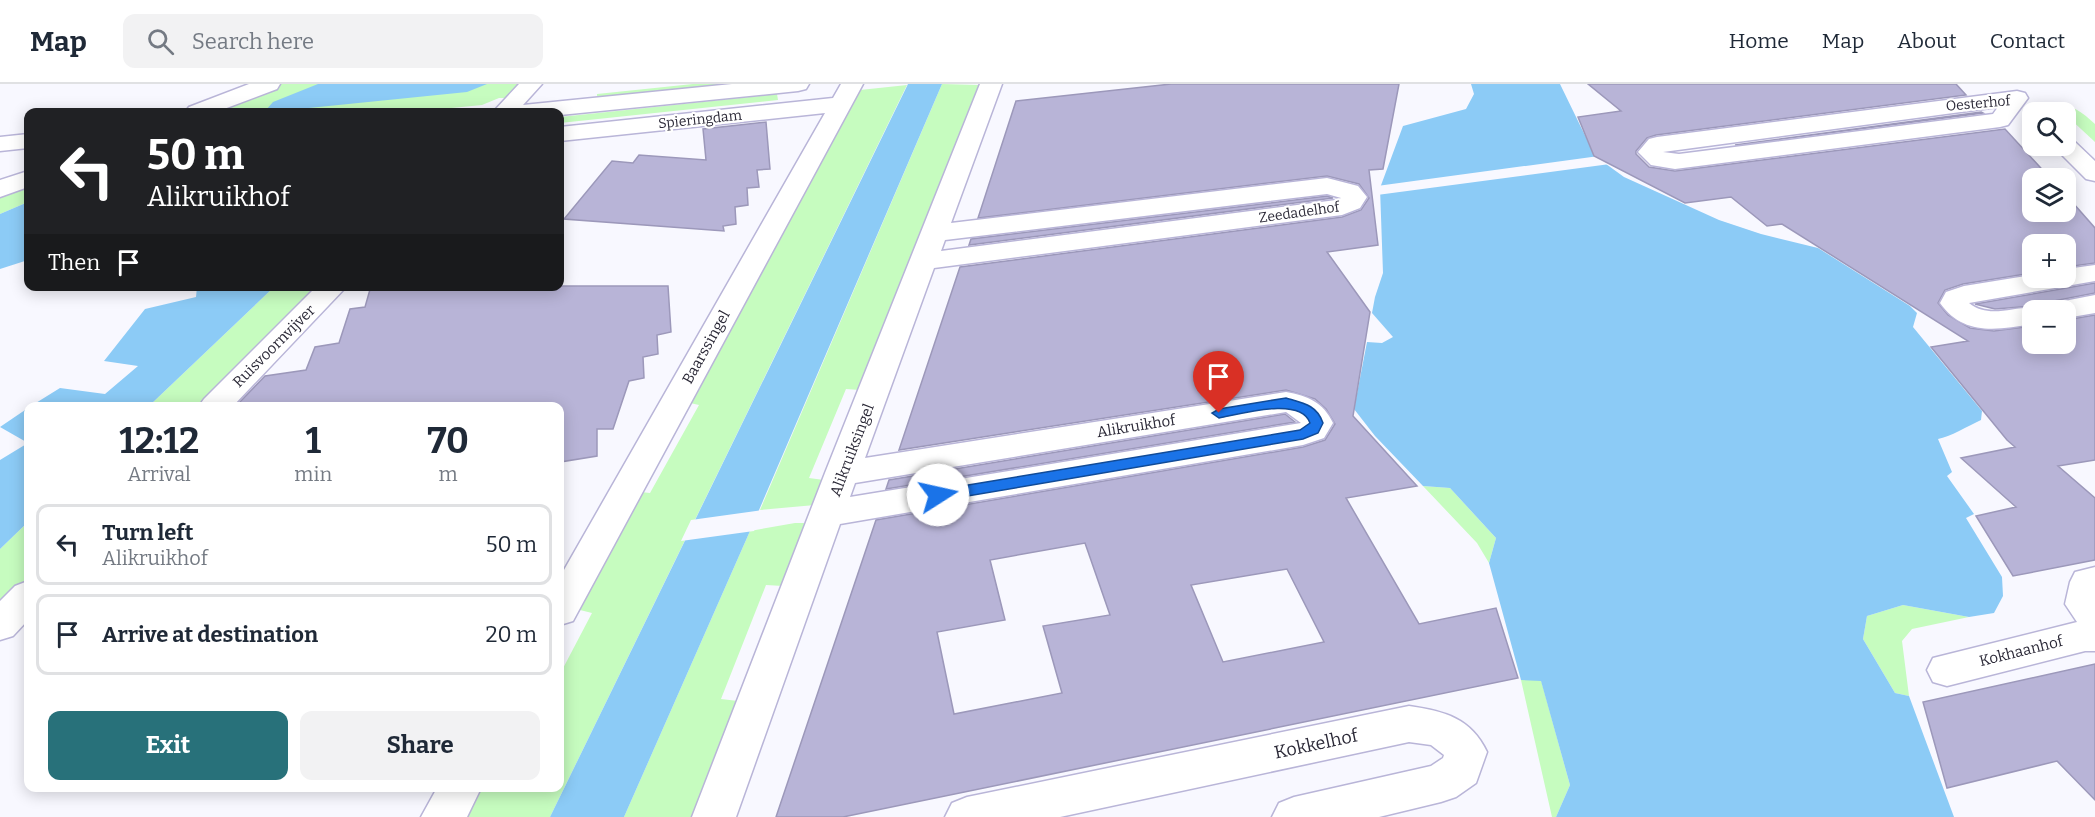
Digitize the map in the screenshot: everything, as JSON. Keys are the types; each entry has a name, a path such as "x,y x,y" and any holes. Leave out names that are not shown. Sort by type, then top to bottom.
{"street":[{"path":"207,108 269,84"},
{"path":"510,108 526,96 591,84"},
{"name":"Spieringdam","path":"526,96 798,84"},
{"name":"Alikruiksingel","path":"714,817 929,247 999,85"},
{"name":"Spieringdam","path":"564,133 846,94"},
{"name":"Baarssingel","path":"564,603 846,94"},
{"name":"Oesterhof","path":"2017,98 2000,120 1679,162 1653,157 1650,152 1657,144 2017,98"},
{"path":"0,144 24,141"},
{"path":"2076,156 2095,174"},
{"path":"0,167 24,164"},
{"path":"0,189 24,180"},
{"name":"Zeedadelhof","path":"1327,186 1349,191 1354,197 1351,203 1342,207 929,247 1327,186"},
{"path":"2076,276 2095,273"},
{"path":"2022,285 1964,294 1956,298 1954,303 1969,316 1995,322 2022,317"},
{"name":"Ruisvoornvijver","path":"219,402 328,291"},
{"path":"2076,307 2095,304"},
{"name":"Alikruikhof","path":"827,514 1303,434 1313,430 1317,423 1314,415 1306,409 1286,402 842,473"},
{"path":"2095,581 2088,582 2084,604 2095,617"},
{"path":"0,626 24,601"},
{"name":"Kokhaanhof","path":"1947,669 2085,635 2095,635"},
{"name":"Kokkelhof","path":"967,817 1409,724 1437,727 1461,743 1466,752 1461,770 1442,783 1294,817"},
{"path":"443,817 457,792"}],"green space":[{"path":"276,84 522,84 508,98 499,98 482,105 452,108 215,108"},
{"path":"693,84 743,84 597,99 597,94"},
{"path":"942,84 979,85 860,390 846,389 809,478 824,480 815,505 760,510"},
{"path":"907,85 564,788 564,666 592,613 576,609 641,492 650,493 699,405 690,403 860,90"},
{"path":"777,94 778,100 564,123 564,117"},
{"path":"2076,110 2095,124 2095,142 2076,124"},
{"path":"24,185 24,204 0,214 0,194"},
{"path":"270,291 315,291 204,402 153,402"},
{"path":"1423,486 1450,488 1496,538 1489,563 1477,543"},
{"path":"795,523 810,523 783,586 766,585 721,699 738,701 693,817 624,817 750,531"},
{"path":"24,526 24,582 0,607 0,549"},
{"path":"1903,605 1969,617 1912,629 1902,641 1909,696 1895,693 1863,639 1867,616"},
{"path":"1521,680 1541,680 1570,785 1556,817 1552,817"},
{"path":"478,792 562,792 550,817 464,817"}],"water":[{"path":"318,84 487,84 467,92 309,108 268,108 273,102"},
{"path":"908,84 942,84 624,817 550,817"},
{"path":"1471,84 1560,84 1595,156 1624,177 1719,220 1761,234 1818,248 1910,306 1917,313 1913,327 1982,411 1981,420 1938,439 1952,472 1947,476 1974,514 1966,518 2002,577 2003,596 1994,613 1969,617 1903,605 1867,616 1863,639 1895,693 1909,696 1954,817 1556,817 1570,785 1541,681 1521,680 1489,563 1496,538 1450,488 1423,486 1375,436 1354,409 1367,342 1382,343 1393,337 1372,313 1383,273 1380,188 1403,126 1466,109 1474,94"},
{"path":"24,204 24,261 0,269 0,214"},
{"path":"197,291 270,291 153,402 37,402 60,388 105,394 138,366 104,361 145,309 196,297"},
{"path":"24,411 24,441 0,427"},
{"path":"24,445 24,526 0,549 0,460"}],"pier":[{"path":"1599,156 1610,164 1377,195 1377,186"},
{"path":"763,510 754,531 681,541 691,520"}],"building":[{"path":"1171,84 1399,84 1383,169 1369,170 1378,245 1327,252 1370,312 1353,416 1417,486 1346,498 1419,624 1496,608 1518,678 843,817 776,817 876,520 1303,447 1325,440 1335,424 1326,409 1315,399 1286,390 899,450 960,267 1342,217 1361,210 1369,198 1359,184 1327,176 978,218 1016,101","holes":["1085,543 1110,615 1043,626 1062,693 954,714 937,632 1005,620 990,560","1287,569 1324,642 1223,662 1191,585"]},
{"path":"1588,84 1956,84 1966,95 1656,135 1647,138 1636,151 1636,154 1649,167 1675,171 2005,129 2022,148 2022,156 2030,156 2041,168 2022,168 2022,222 2076,222 2076,206 2095,228 2095,263 2076,266 2076,234 2022,234 2022,275 1963,284 1945,290 1938,303 1948,315 1970,328 1994,331 2022,327 2022,354 2076,354 2076,318 2095,315 2095,460 2058,466 2095,498 2095,560 2013,576 1976,516 2016,507 1961,458 2015,447 1931,347 1968,341 1782,224 1767,226 1731,197 1685,203 1594,156 1578,117 1621,111"},
{"path":"1981,112 1983,113 1735,145"},
{"path":"766,122 770,169 757,170 759,187 747,188 748,205 735,207 736,224 723,226 724,231 564,219 612,161 633,163 639,155 706,160 703,129"},
{"path":"1327,196 1333,198 969,245 971,239"},
{"path":"2095,283 2095,293 2059,300 2022,300 2022,307 1995,309 1975,304 2076,288"},
{"path":"564,286 668,286 671,332 657,335 658,354 643,357 644,378 629,381 613,429 597,429 597,456 564,461 564,402 240,402 265,376 306,370 315,347 339,343 350,309 365,307 370,291 564,291"},
{"path":"1285,414 1295,422 886,489 889,480"},
{"path":"2095,664 2095,800 2057,761 1947,788 1923,702"}],"route":[{"path":"938,495 1303,434 1313,430 1317,423 1314,415 1306,409 1286,402 1219,413"}]}
